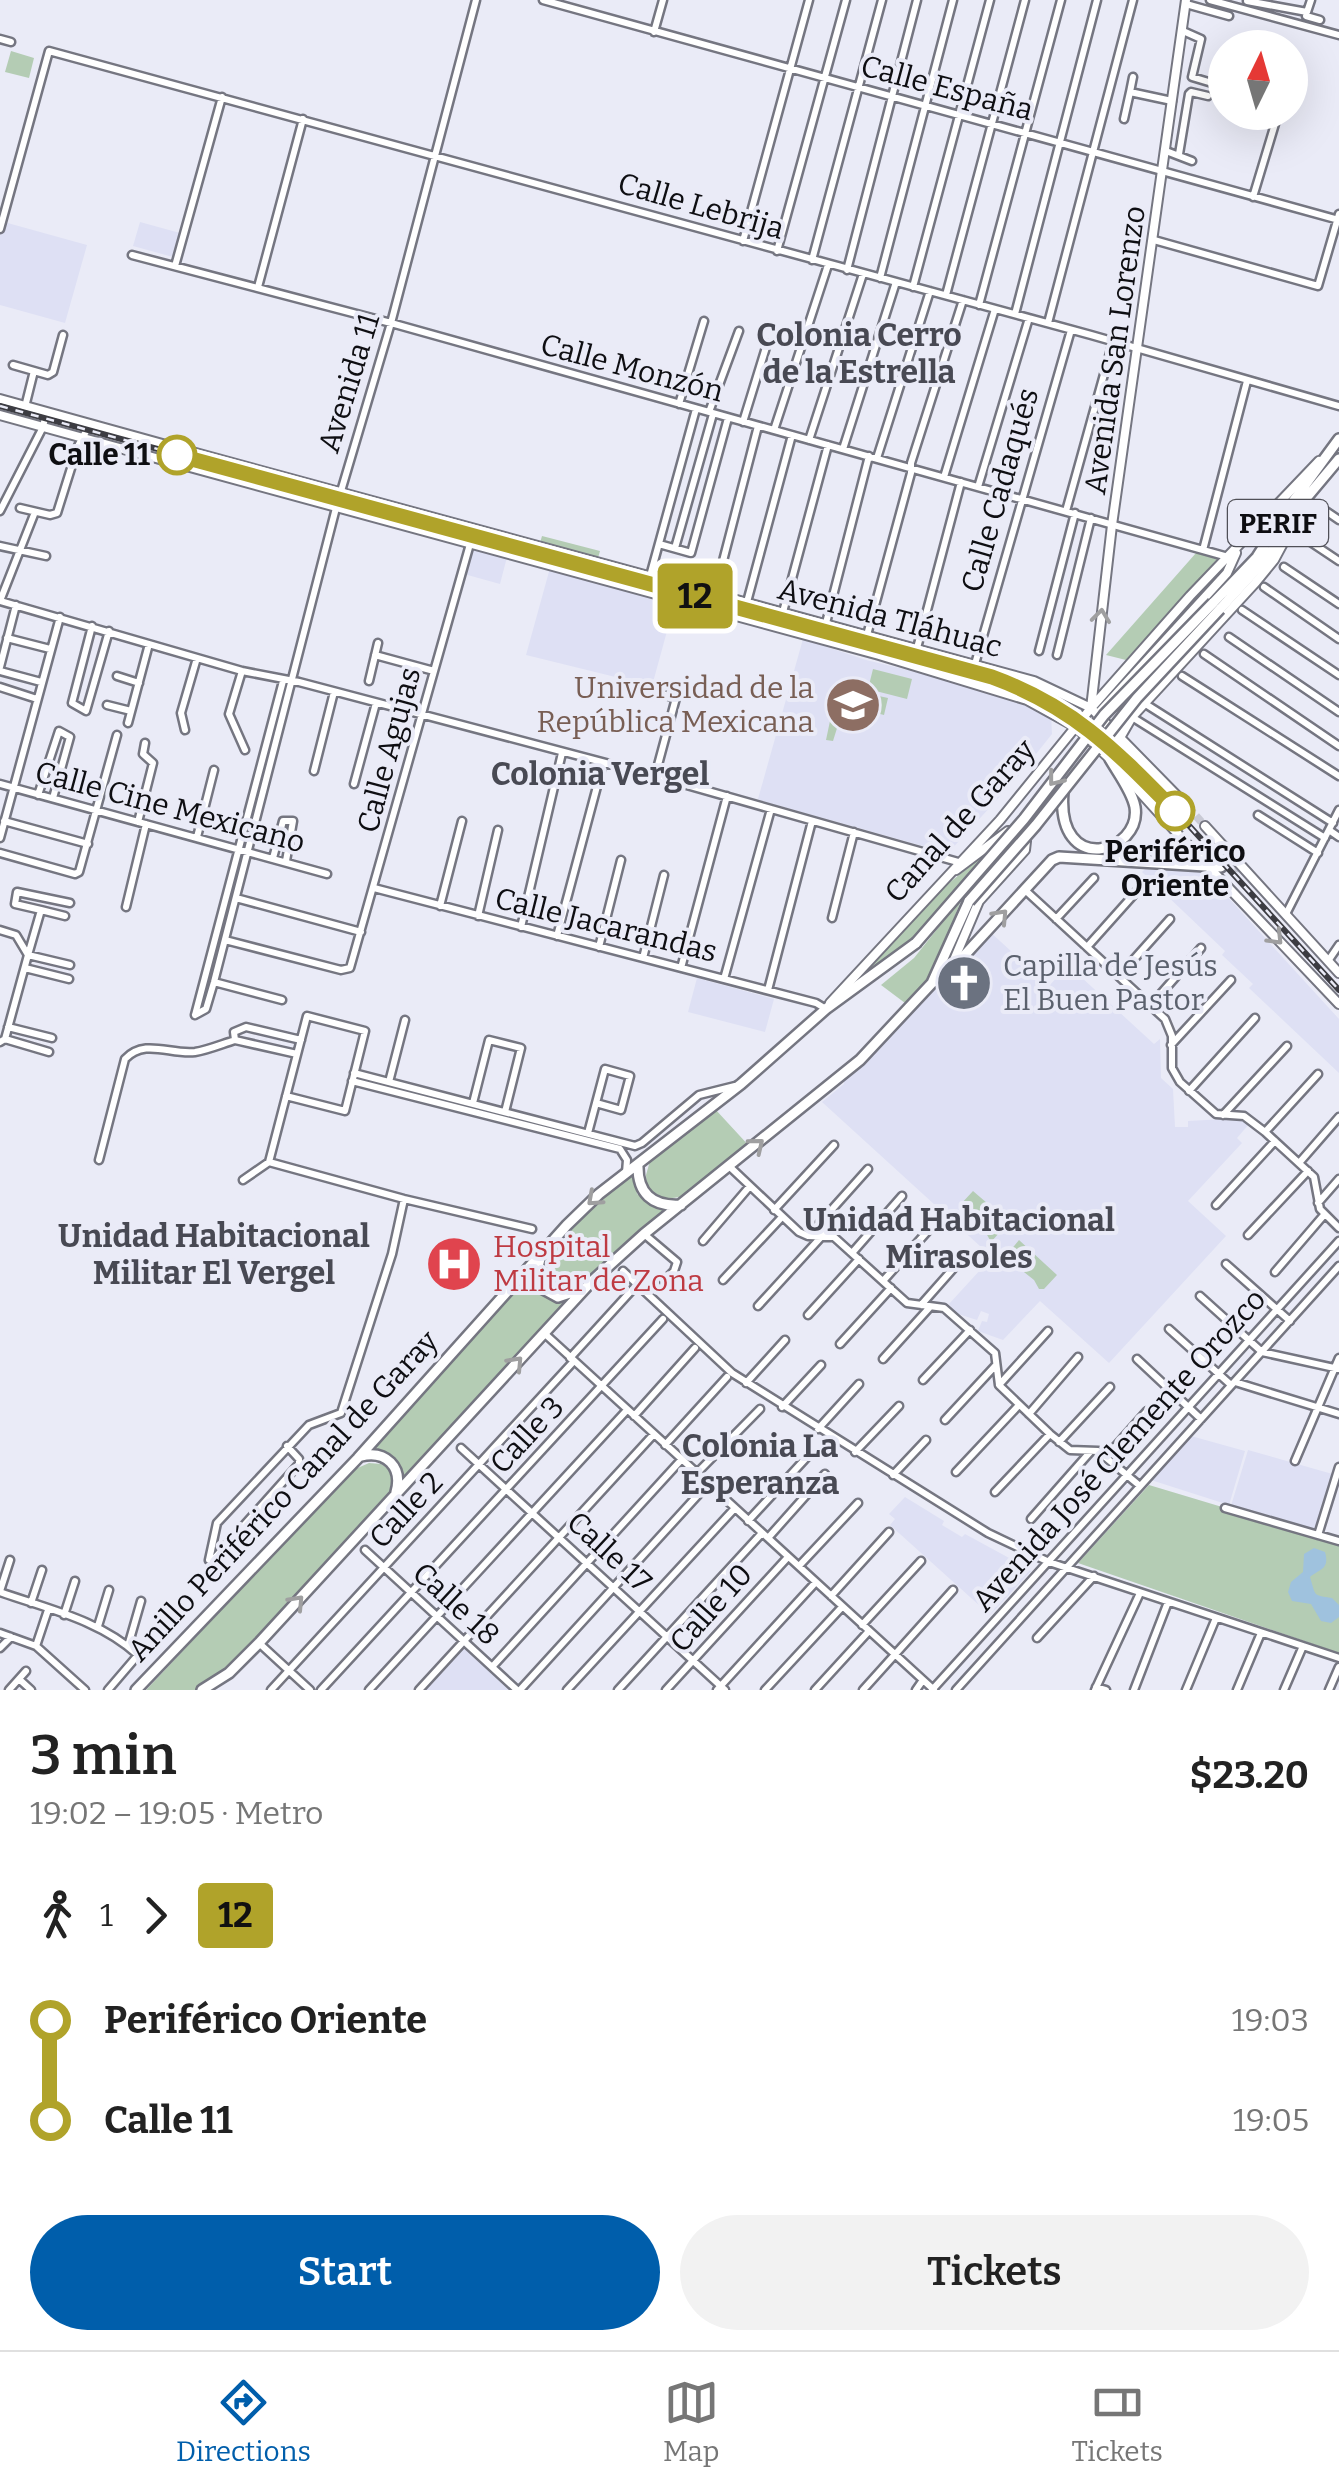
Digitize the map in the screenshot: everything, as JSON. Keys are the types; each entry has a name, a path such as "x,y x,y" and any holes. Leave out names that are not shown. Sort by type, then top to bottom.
{"highway":[{"name":"Canal de Garay","path":"932,983 969,901 1217,606 1336,443"},
{"name":"Canal de Garay","path":"916,943 1024,819 1104,715 1267,558 1302,504 1339,459"},
{"path":"1063,792 1064,825 1070,837 1082,846 1100,850 1118,844 1130,832 1135,805 1110,758"},
{"path":"932,983 950,971 1059,857 1221,868"},
{"name":"Anillo Periférico Canal de Garay","path":"136,1690 358,1458 599,1194 741,1084 826,1009 916,943"},
{"name":"PERIF","path":"202,1690 230,1673 592,1282 644,1234 860,1060 932,983"},
{"path":"638,1164 642,1192 654,1202 682,1204"},
{"path":"546,1248 538,1264 538,1286 549,1294 572,1295 592,1282"},
{"path":"358,1458 376,1454 392,1464 398,1481 392,1498"}],"main road":[{"name":"Avenida San Lorenzo","path":"1095,744 1094,710 1112,525 1186,2"},
{"path":"0,400 177,448"},
{"path":"0,415 174,463"},
{"name":"Canal de Garay","path":"826,1009 1006,812 1076,727 1240,544 1336,443"},
{"name":"Avenida Tláhuac","path":"192,452 1034,681 1094,710 1188,807"},
{"name":"Avenida Tláhuac","path":"186,466 879,655 1048,708 1110,758 1178,834"},
{"path":"1121,736 1146,701 1256,582 1292,530 1302,504"},
{"path":"1094,710 1130,679 1227,573 1230,559"},
{"path":"1130,679 1129,690 1146,701"},
{"path":"1206,826 1339,973"},
{"path":"935,886 1008,832 1016,831 1026,841 1025,850 975,908 950,971"},
{"path":"1185,842 1339,1004"},
{"name":"PERIF","path":"213,1690 230,1673"}],"street":[{"name":"Avenida 11","path":"288,681 266,784 214,982 204,1011 195,1016 256,781 391,323 476,0"},
{"name":"Calle España","path":"543,0 1339,218"},
{"path":"654,32 663,0"},
{"path":"743,241 809,0"},
{"path":"777,251 846,0"},
{"path":"812,260 882,0"},
{"path":"847,270 917,0"},
{"path":"880,278 953,0"},
{"path":"914,286 990,0"},
{"path":"946,295 1025,0"},
{"path":"979,304 1061,0"},
{"path":"1015,314 1096,0"},
{"path":"1048,324 1134,0"},
{"path":"1210,0 1339,36"},
{"path":"1302,0 1303,26"},
{"path":"1304,13 1311,0"},
{"path":"1246,1 1263,1 1320,20"},
{"path":"1257,13 1263,1"},
{"path":"1186,2 1229,16"},
{"path":"1183,31 1201,40 1192,77 1208,83"},
{"path":"0,39 10,42"},
{"name":"Calle Lebrija","path":"1,219 50,51 1339,406"},
{"path":"1124,119 1133,77"},
{"path":"1130,92 1174,101"},
{"path":"1179,154 1188,94 1208,96"},
{"path":"175,266 222,97"},
{"path":"258,287 302,119"},
{"path":"1253,197 1272,130"},
{"path":"1166,151 1192,161"},
{"path":"1154,240 1318,286 1339,218"},
{"path":"0,229 1,219"},
{"name":"Calle Monzón","path":"132,255 391,323 1230,559"},
{"path":"774,430 828,264"},
{"path":"809,440 863,274"},
{"path":"843,449 896,282"},
{"path":"826,623 873,457 930,291"},
{"path":"867,635 910,468 962,300"},
{"path":"944,477 995,309"},
{"path":"978,487 1029,318"},
{"path":"679,404 704,321"},
{"name":"Calle Cadaqués","path":"975,664 1071,330"},
{"path":"676,548 711,413 738,331"},
{"path":"13,366 48,375 53,372 63,335"},
{"path":"1039,651 1113,342"},
{"path":"744,422 768,344"},
{"path":"24,406 34,372"},
{"path":"1203,550 1246,381"},
{"path":"650,576 696,409"},
{"path":"0,511 43,427 46,413"},
{"path":"659,544 691,552 728,418"},
{"path":"20,508 57,513 90,424"},
{"path":"710,611 758,426"},
{"path":"747,602 792,435"},
{"path":"783,612 828,445"},
{"path":"917,648 961,482"},
{"path":"1322,509 1339,520"},
{"path":"36,512 0,601 242,671 654,776 958,862"},
{"path":"1057,655 1090,518"},
{"path":"1303,537 1339,561"},
{"name":"Calle Agujas","path":"225,940 341,970 350,968 470,544"},
{"path":"0,546 46,556"},
{"path":"1284,566 1339,604"},
{"path":"1264,587 1339,639"},
{"path":"16,605 0,669 41,682"},
{"path":"1242,610 1339,675"},
{"path":"0,838 60,616"},
{"path":"92,626 72,703 86,711 109,631"},
{"path":"1229,637 1339,712"},
{"path":"8,638 50,649"},
{"path":"368,680 378,642"},
{"path":"128,723 149,644"},
{"path":"1204,654 1339,746"},
{"path":"375,655 434,671"},
{"path":"185,730 182,713 197,658"},
{"path":"242,671 229,714 246,750"},
{"path":"116,676 139,682"},
{"path":"1182,676 1339,776"},
{"path":"0,688 37,698"},
{"path":"314,770 334,692"},
{"path":"654,776 676,698 662,694"},
{"path":"1146,701 1339,837"},
{"path":"354,784 376,703"},
{"path":"106,705 131,712"},
{"path":"1132,717 1329,830"},
{"path":"38,794 59,731 70,737 52,798"},
{"path":"0,853 75,874 88,844 117,735"},
{"path":"126,907 153,763 143,754 145,743"},
{"path":"520,927 562,753"},
{"path":"557,936 602,764"},
{"path":"196,837 214,770"},
{"path":"256,781 266,784"},
{"name":"Calle Cine Mexicano","path":"0,784 328,874"},
{"path":"681,968 727,796"},
{"path":"724,978 771,809"},
{"path":"1286,914 1339,810"},
{"path":"1258,815 1318,853"},
{"path":"4,821 88,844"},
{"path":"273,858 283,821 293,821 286,861"},
{"path":"440,906 462,821"},
{"path":"768,990 812,821"},
{"path":"478,916 498,830"},
{"path":"832,918 854,832"},
{"path":"600,947 621,860"},
{"path":"643,958 664,875"},
{"path":"1056,919 1094,878"},
{"name":"Calle Jacarandas","path":"374,888 724,978 826,1009"},
{"path":"1025,890 1151,1005 1170,1028 1172,1068 1188,1091 1216,1114 1244,1116 1276,1141 1316,1181 1318,1203 1324,1215 1339,1228"},
{"path":"1087,946 1137,891"},
{"path":"66,916 15,904 16,892 70,903"},
{"path":"236,898 361,932"},
{"path":"41,910 2,1041 49,1052"},
{"path":"1118,976 1170,918"},
{"path":"0,930 16,935 28,955 70,966"},
{"path":"1328,961 1339,945"},
{"path":"1151,1005 1201,948"},
{"path":"25,968 68,979"},
{"path":"1172,1045 1231,980"},
{"path":"214,982 282,1000"},
{"path":"243,1180 269,1162 286,1096 297,1054 301,1040 307,1016 365,1031 344,1110 286,1096"},
{"path":"1188,1091 1255,1018"},
{"path":"389,1082 405,1020"},
{"path":"8,1027 52,1038"},
{"path":"235,1040 234,1032 246,1027 301,1040"},
{"path":"99,1160 124,1059 132,1051 142,1048 194,1052 235,1040 297,1054"},
{"path":"472,1103 488,1040 522,1048 505,1112"},
{"path":"1223,1115 1287,1046"},
{"path":"588,1133 605,1069 630,1076 621,1110 596,1104"},
{"path":"1266,1132 1318,1074"},
{"path":"354,1077 389,1082 635,1146 699,1095 741,1084"},
{"path":"354,1077 620,1149 626,1160 626,1173"},
{"path":"1299,1163 1339,1117"},
{"path":"1216,1205 1276,1141"},
{"path":"774,1210 834,1145"},
{"path":"269,1162 532,1229"},
{"path":"730,1167 774,1210 808,1236 834,1236 907,1304 944,1308 994,1353 998,1385 1050,1434 1070,1450 1092,1450 1107,1456 1140,1486"},
{"path":"808,1236 868,1169"},
{"path":"1248,1235 1308,1171"},
{"path":"1318,1203 1339,1179"},
{"path":"704,1241 750,1186"},
{"path":"852,1252 902,1196"},
{"path":"287,1446 299,1464 209,1560 218,1523 287,1446 314,1422 342,1413 392,1254 404,1199"},
{"path":"1275,1272 1324,1215"},
{"path":"722,1280 782,1217"},
{"path":"883,1280 934,1224"},
{"path":"644,1234 676,1262 664,1282"},
{"path":"758,1306 824,1234"},
{"name":"Avenida José Clemente Orozco","path":"933,1690 1339,1242"},
{"path":"920,1306 966,1253"},
{"path":"808,1314 859,1259"},
{"path":"1226,1264 1290,1320"},
{"name":"Avenida José Clemente Orozco","path":"956,1690 1339,1266"},
{"path":"623,1271 746,1382 988,1534 1049,1562 1339,1658"},
{"path":"840,1344 892,1288"},
{"name":"Calle 2","path":"271,1690 632,1290"},
{"path":"1200,1296 1262,1352 1337,1368"},
{"path":"882,1359 930,1306"},
{"name":"Calle 3","path":"321,1690 663,1319"},
{"path":"1169,1329 1233,1383 1339,1414"},
{"path":"923,1380 970,1330"},
{"path":"998,1385 1048,1331"},
{"path":"544,1334 933,1690"},
{"path":"746,1382 785,1340"},
{"path":"634,1416 695,1348"},
{"path":"1029,1414 1078,1357"},
{"path":"1294,1461 1339,1358"},
{"path":"1137,1359 1201,1419"},
{"path":"944,1420 997,1364"},
{"path":"782,1406 821,1365"},
{"path":"665,1444 727,1377"},
{"path":"818,1429 859,1384"},
{"path":"1059,1442 1110,1387"},
{"path":"956,1472 1019,1405"},
{"path":"855,1452 898,1406"},
{"path":"697,1473 760,1409"},
{"path":"369,1690 627,1410"},
{"path":"1107,1456 1147,1411"},
{"path":"419,1690 654,1434"},
{"path":"995,1492 1050,1434"},
{"path":"892,1475 926,1440"},
{"name":"Calle 17","path":"462,1448 721,1689"},
{"path":"1031,1519 1092,1450"},
{"path":"748,1520 806,1456"},
{"path":"492,1666 682,1460"},
{"path":"1316,1535 1339,1467"},
{"path":"618,1690 825,1474"},
{"path":"519,1690 708,1484"},
{"path":"799,1566 858,1503"},
{"path":"567,1690 735,1508"},
{"path":"1225,1508 1339,1541"},
{"path":"831,1596 889,1532"},
{"name":"Calle 18","path":"365,1550 519,1690"},
{"name":"Calle 10","path":"666,1690 788,1557"},
{"path":"10,1560 0,1591 98,1626 138,1655 108,1690"},
{"path":"862,1625 920,1561"},
{"path":"31,1604 42,1570"},
{"path":"1037,1638 1094,1576"},
{"path":"64,1615 76,1581"},
{"path":"721,1689 816,1582"},
{"path":"98,1626 108,1590"},
{"path":"863,1690 953,1590"},
{"path":"1106,1690 1096,1688 1140,1592"},
{"path":"128,1646 141,1601"},
{"path":"1134,1690 1168,1602"},
{"path":"765,1690 842,1606"},
{"path":"36,1646 48,1610"},
{"path":"1186,1690 1216,1618"},
{"path":"815,1690 869,1631"},
{"path":"0,1633 36,1646 80,1689"},
{"path":"1238,1690 1261,1633"},
{"path":"0,1648 11,1637"},
{"path":"258,1643 310,1690"},
{"path":"1284,1690 1303,1646"},
{"path":"1329,1690 1339,1667"},
{"path":"10,1690 26,1671"},
{"path":"19,1679 31,1690"},
{"path":"916,1690 923,1680"}],"shaded area":[{"path":"4,222 87,245 65,323 0,305 0,236"},
{"path":"140,222 180,233 173,257 133,246"},
{"path":"472,547 507,557 500,584 464,574"},
{"path":"550,568 675,602 652,686 526,655"},
{"path":"803,639 866,660 966,684 971,689 976,686 1012,696 1051,714 1052,734 948,853 762,801 758,799"},
{"path":"1147,867 1203,870 1339,1019 1339,1073 1249,988 1253,984 1222,955 1225,951 1142,872"},
{"path":"989,931 1049,986 1068,965 1154,1044 1160,1039 1161,1078 1173,1089 1175,1127 1188,1127 1188,1121 1243,1118 1249,1124 1237,1138 1242,1143 1188,1201 1226,1236 1109,1363 1040,1301 1003,1340 978,1331 989,1314 981,1311 977,1320 955,1313 949,1304 992,1257 822,1102 944,979 965,997 982,980 962,961"},
{"path":"697,978 774,999 765,1032 688,1012"},
{"path":"1191,1436 1245,1451 1229,1505 1151,1480"},
{"path":"1248,1450 1336,1475 1318,1535 1230,1509"},
{"path":"905,1497 962,1537 965,1534 1011,1559 1011,1564 1031,1571 990,1615 890,1525 895,1519 889,1514"},
{"path":"463,1646 510,1690 422,1690"}],"green space":[{"path":"11,51 34,58 29,78 5,72"},
{"path":"542,536 600,551 598,558 540,543"},
{"path":"1196,553 1219,557 1126,660 1106,655"},
{"path":"873,669 912,679 907,699 868,689"},
{"path":"861,692 888,698 884,715 857,708"},
{"path":"834,702 854,707 849,727 838,725 833,741 826,740"},
{"path":"1002,840 912,941 857,979 933,896"},
{"path":"962,898 929,981 909,1006 881,985 914,958"},
{"path":"715,1109 751,1148 716,1178 688,1194 660,1197 647,1191 650,1161"},
{"path":"636,1171 637,1194 652,1205 669,1209 609,1264 583,1282 567,1287 549,1281 545,1265 557,1242 583,1214"},
{"path":"973,1191 1009,1222 991,1242 981,1224 960,1205"},
{"path":"1019,1240 1057,1275 1044,1289 1039,1289 1034,1280 1005,1257"},
{"path":"532,1270 544,1293 569,1299 405,1483 402,1468 389,1454 367,1454"},
{"path":"369,1463 392,1471 391,1496 229,1676 200,1690 146,1690 353,1470"},
{"path":"1149,1485 1339,1542 1339,1653 1078,1563"}],"water":[{"path":"1314,1548 1325,1552 1326,1558 1323,1568 1310,1577 1315,1592 1339,1605 1339,1617 1331,1623 1321,1621 1311,1604 1292,1601 1288,1592 1291,1582 1303,1572 1304,1554"}],"tunnel":[{"path":"1188,807 1205,826"},
{"path":"1221,867 1245,868"}],"railway":[{"path":"0,406 960,668 1036,696 1092,730 1183,819 1339,990"}],"metro line":[{"name":"12","path":"177,455 992,677 1050,703 1092,730 1175,811"}],"place":[{"name":"Calle 11","path":"177,455"},
{"name":"Universidad de la República Mexicana","path":"853,705"},
{"name":"Periférico Oriente","path":"1175,811"},
{"name":"Capilla de Jesús El Buen Pastor","path":"964,983"},
{"name":"Hospital Militar de Zona","path":"454,1264"}],"district":[{"name":"Colonia Cerro de la Estrella","path":"859,354"},
{"name":"Colonia Vergel","path":"600,774"},
{"name":"Unidad Habitacional Mirasoles","path":"959,1238"},
{"name":"Unidad Habitacional Militar El Vergel","path":"214,1254"},
{"name":"Colonia La Esperanza","path":"760,1464"}]}
